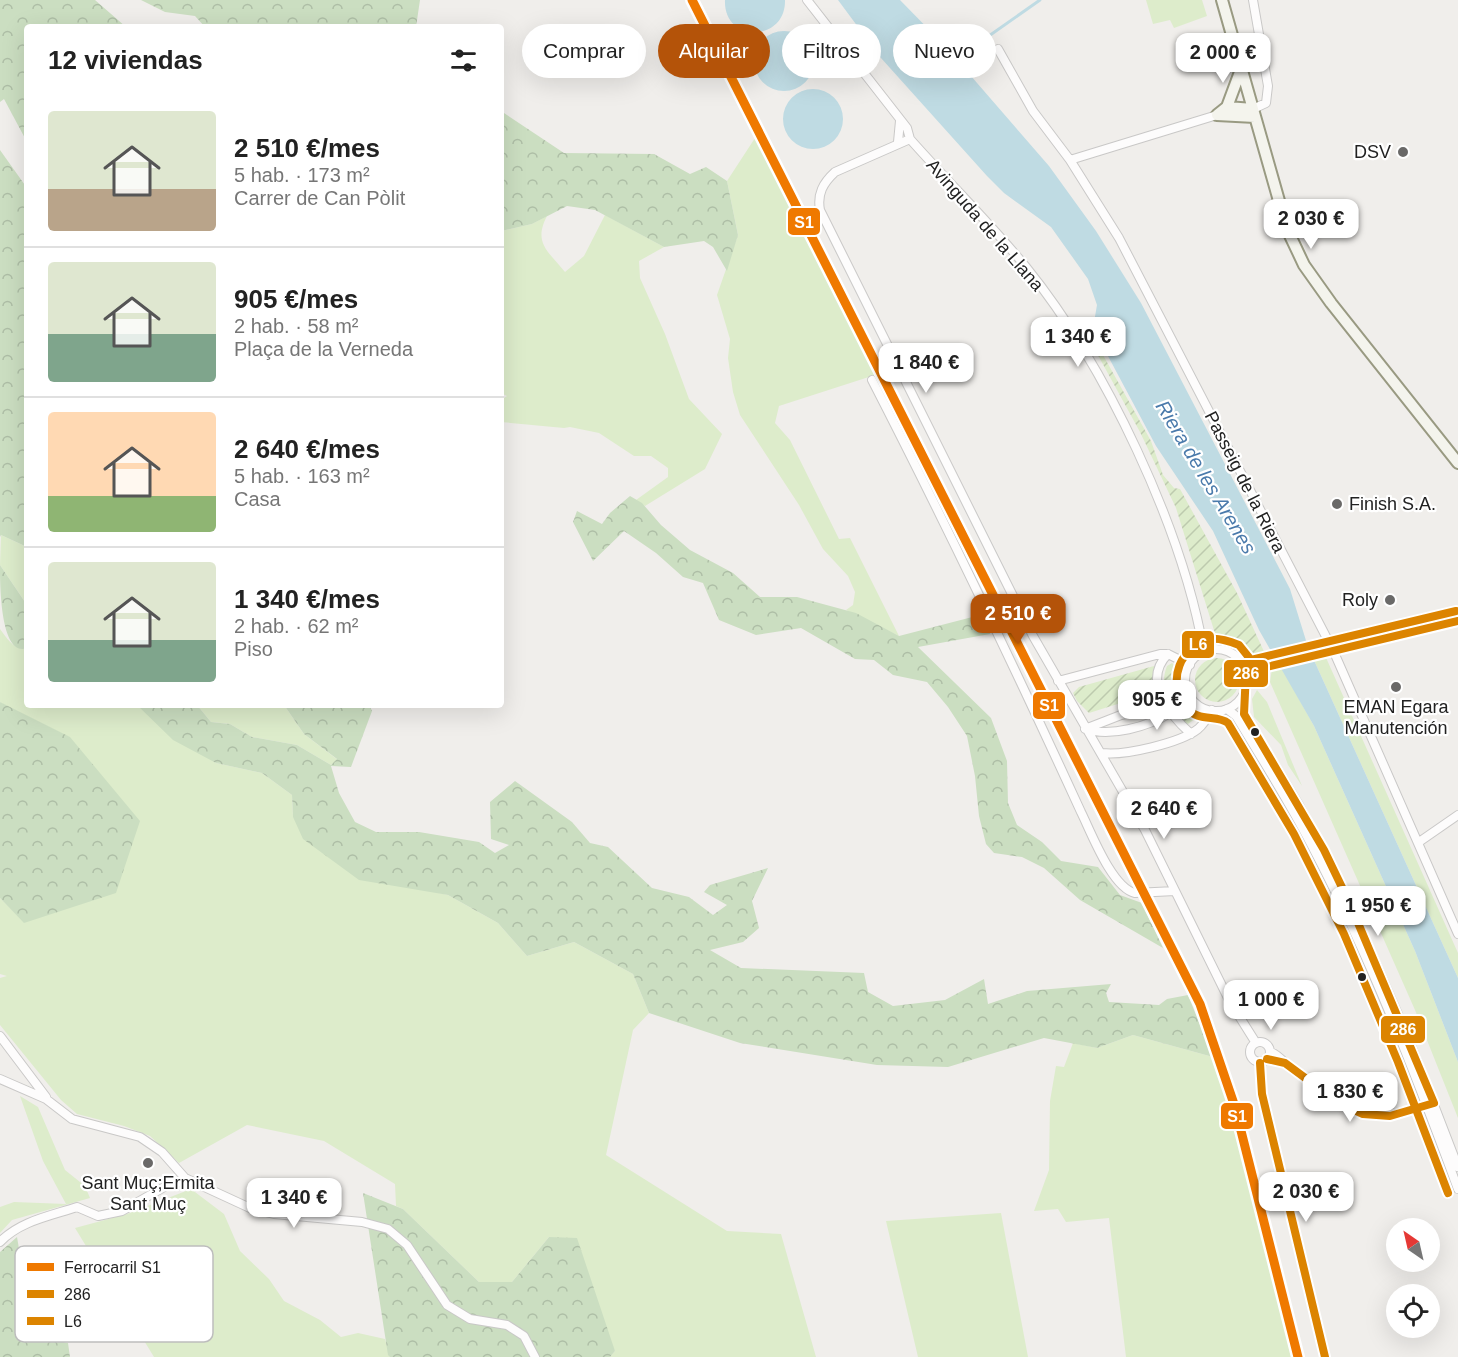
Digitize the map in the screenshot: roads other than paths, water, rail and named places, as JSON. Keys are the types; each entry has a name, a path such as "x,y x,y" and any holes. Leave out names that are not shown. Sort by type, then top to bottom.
{"main road":[{"path":"1222,0 1287,229 1304,265 1458,462"},
{"path":"1217,115 1227,107 1237,86 1241,69"},
{"path":"1227,107 1254,113"},
{"path":"1217,115 1254,113"}],"street":[{"name":"Avinguda de la Llana","path":"807,0 907,128 910,139 1026,267 1078,341 1139,454 1164,514 1200,627 1203,652"},
{"path":"1253,0 1268,86 1266,103 1254,113"},
{"name":"Passeig de la Riera","path":"998,49 1033,111 1070,160 1119,238 1333,650 1458,933"},
{"path":"1070,160 1217,115"},
{"path":"898,142 900,121"},
{"path":"910,139 898,142 835,172 819,195 820,210 1058,681 1085,729 1102,753 1175,891 1229,1000 1256,1043"},
{"path":"872,380 986,606 1116,880 1129,892 1175,891"},
{"path":"1246,672 1458,621"},
{"name":"Avinguda de la Llana","path":"1200,627 1214,649"},
{"path":"1242,697 1227,709 1212,710 1198,705 1187,690 1186,674 1190,665 1203,652 1214,649 1234,654 1246,672 1246,687 1242,697 1244,714 1299,805 1350,904 1430,1104 1458,1189"},
{"path":"1058,681 1168,654 1190,665"},
{"path":"1168,654 1162,660 1158,689 1167,710 1191,734"},
{"path":"1227,709 1236,716 1317,855 1458,1167"},
{"path":"1085,729 1107,733 1159,719 1167,710"},
{"path":"1085,729 1097,722 1121,715 1167,710"},
{"path":"1102,753 1142,749 1191,734 1199,728 1212,710"},
{"path":"1419,842 1458,815"},
{"path":"0,1036 50,1101 66,1116 82,1123 133,1134 148,1141 188,1180 261,1212 356,1221 388,1229 407,1245 447,1305 470,1319 513,1328 530,1342 535,1357"},
{"path":"1325,1357 1262,1094 1266,1058 1265,1043 1256,1043 1251,1047 1250,1055 1266,1058 1282,1061 1338,1101 1363,1114 1377,1117 1430,1104"},
{"path":"0,1080 50,1101"},
{"path":"0,1242 9,1232 28,1222 77,1207 98,1216 122,1211 166,1186 188,1180"}],"water":[{"path":"725,0 785,0 783,14 776,24 770,28 770,24 734,24 727,14"},
{"path":"838,0 900,0 923,24 893,24 893,71 881,58 881,24 856,24"},
{"path":"782,31 782,78 809,78 801,86 790,91 772,89 759,78 770,78 770,34"},
{"name":"Riera de les Arenes","path":"899,78 973,78 1049,166 1096,231 1141,303 1290,589 1308,647 1458,978 1458,1062 1415,951 1314,726 1259,630 1213,531 1156,446 1093,328 1097,305 1088,279 1051,227 1004,193"},
{"path":"807,89 819,89 830,94 838,102 843,119 841,131 830,144 819,149 807,149 796,144 788,136 783,125 783,113 788,102 796,94"}],"waterway":[{"path":"996,31 1040,0"}],"rail line":[{"name":"S1","path":"692,0 1200,1004 1235,1107 1298,1357"}],"place":[{"name":"DSV","path":"1403,152"},
{"name":"Finish S.A.","path":"1337,504"},
{"name":"Roly","path":"1390,600"},
{"name":"EMAN Egara Manutención","path":"1396,687"},
{"name":"Sant Muç;Ermita Sant Muç","path":"148,1163"}]}
